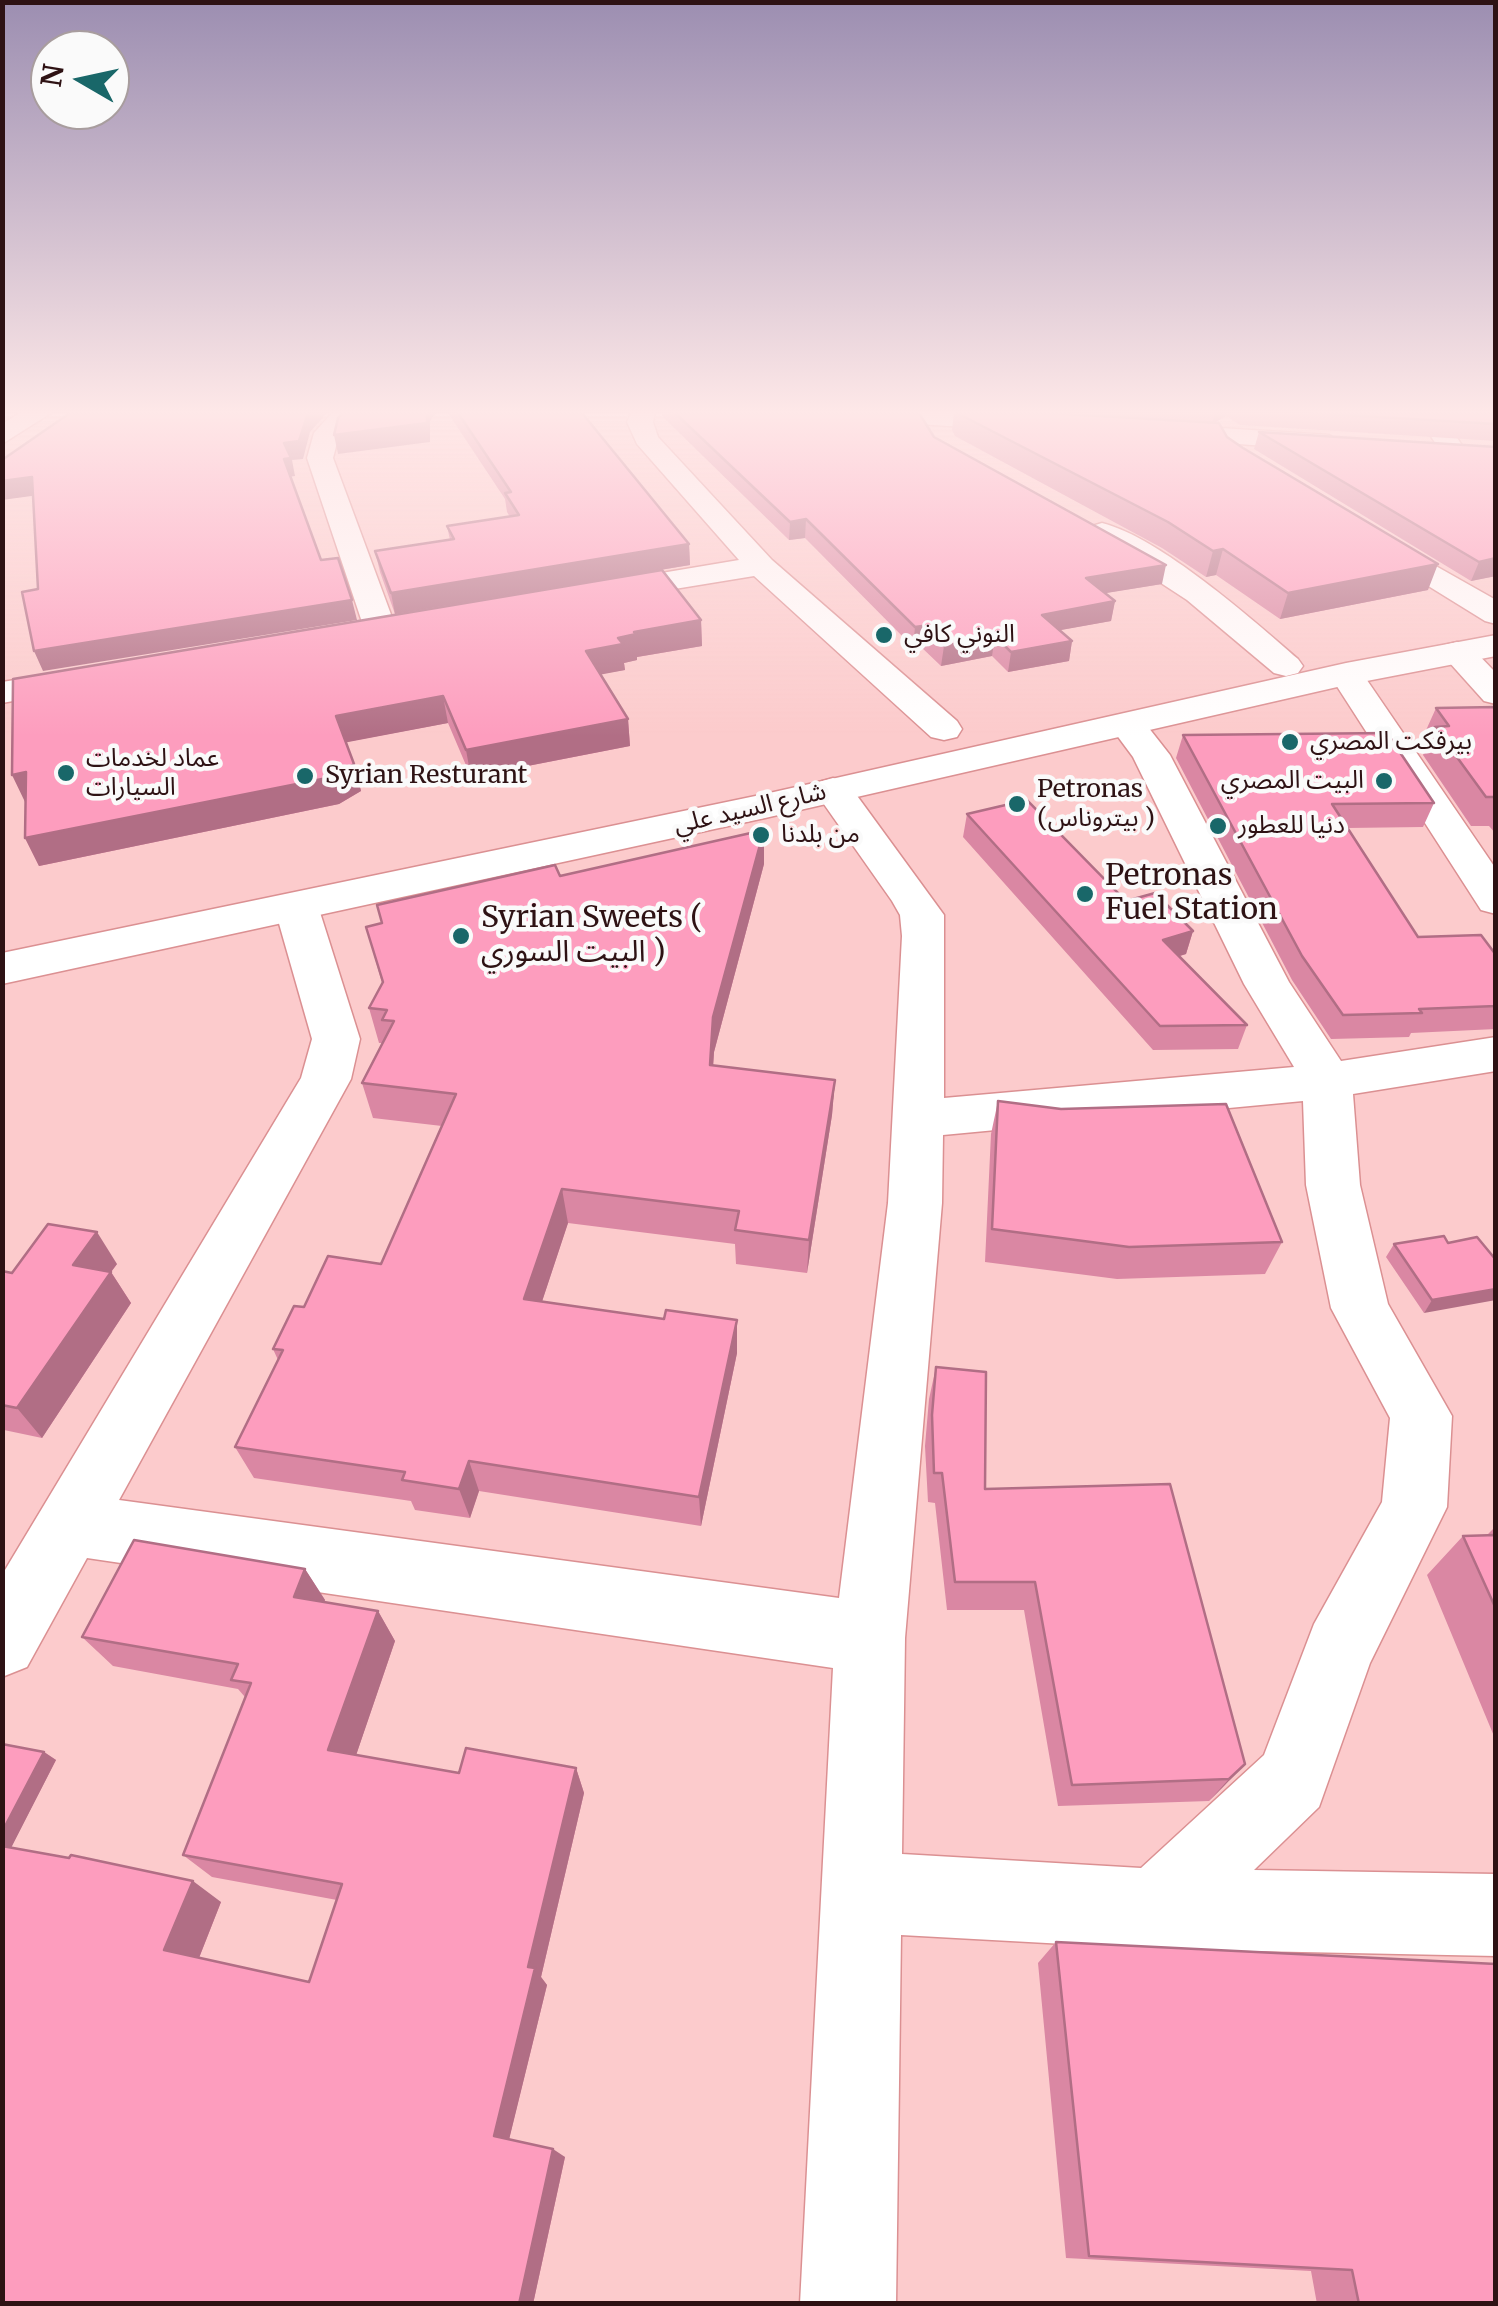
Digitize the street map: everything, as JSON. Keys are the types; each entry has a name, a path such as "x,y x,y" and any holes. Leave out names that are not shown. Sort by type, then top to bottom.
{"main road":[{"name":"شارع السيد علي","path":"126,904 944,729 1286,666 1496,616"},
{"name":"شارع السيد علي","path":"2,969 1476,648"},
{"path":"1024,714 1057,742"},
{"path":"2,929 2,950"}],"street":[{"path":"342,521 380,628"},
{"path":"720,521 761,566 944,729"},
{"path":"1081,521 1149,557 1205,595 1286,666"},
{"path":"1347,524 1496,616"},
{"path":"571,597 761,566"},
{"path":"342,634 418,622"},
{"path":"1476,648 1496,694"},
{"path":"2,693 116,673"},
{"path":"1346,674 1496,901"},
{"path":"1128,726 1151,755 1267,984 1327,1079 1333,1185 1360,1308 1421,1416 1414,1508 1339,1649 1292,1780 1156,1908"},
{"path":"833,790 922,915 915,1204 870,1638 848,2304"},
{"path":"2,1642 326,1080 336,1039 296,906"},
{"path":"919,1119 1264,1088 1406,1071 1496,1054"},
{"path":"70,1524 870,1638"},
{"path":"860,1892 1156,1908 1496,1915"}],"building":[{"path":"34,521 307,521 321,560 338,558 352,600 34,651 22,592 38,589"},
{"path":"482,521 670,521 689,544 391,593 375,551 454,539 447,526"},
{"path":"808,521 1086,521 1166,565 1086,578 1115,601 1042,615 1072,641 1011,652 995,636 944,646 922,626 915,627"},
{"path":"1165,521 1365,521 1438,564 1288,593 1223,549 1213,551"},
{"path":"1409,521 1496,521 1496,558 1479,562"},
{"path":"662,570 701,620 634,632 618,638 623,644 586,651 628,719 466,750 443,696 336,716 354,764 332,777 25,838 26,772 12,775 13,679"},
{"path":"1496,707 1496,797 1486,797 1435,727 1449,726 1436,708"},
{"path":"1387,733 1434,803 1332,804 1418,937 1481,935 1496,955 1496,1006 1343,1015 1302,956 1183,735"},
{"path":"1027,800 1126,901 1155,893 1193,931 1163,940 1247,1025 1160,1026 967,814"},
{"path":"764,830 713,1017 710,1065 835,1080 809,1240 735,1230 739,1211 562,1189 524,1299 664,1319 666,1310 737,1320 699,1497 469,1461 459,1489 402,1480 405,1472 235,1447 283,1350 273,1349 294,1306 304,1307 328,1256 381,1264 456,1094 362,1083 394,1021 382,1020 387,1010 369,1008 383,982 366,927 382,923 377,905 555,865 560,876"},
{"path":"998,1101 1061,1109 1226,1104 1282,1242 1129,1247 992,1229"},
{"path":"48,1224 97,1232 73,1265 111,1272 17,1408 2,1405 2,1271 12,1273"},
{"path":"1444,1236 1448,1243 1477,1237 1496,1260 1496,1289 1432,1300 1394,1244"},
{"path":"936,1367 986,1372 985,1489 1170,1484 1245,1764 1229,1779 1072,1785 1035,1582 955,1582 942,1473 934,1473 932,1415"},
{"path":"1496,1535 1496,1609 1463,1536"},
{"path":"134,1540 305,1569 294,1597 378,1611 328,1750 459,1773 466,1748 576,1768 528,1967 535,1968 494,2136 553,2149 519,2304 2,2304 2,1846 69,1858 71,1855 193,1881 164,1950 309,1982 342,1884 183,1855 251,1683 231,1680 238,1664 82,1637"},
{"path":"2,1744 44,1752 2,1832"},
{"path":"1056,1942 1496,1964 1496,2304 1359,2304 1352,2270 1089,2256"}],"place":[{"name":"النوني كافي","path":"884,635"},
{"name":"بيرفكت المصري","path":"1290,742"},
{"name":"عماد لخدمات السيارات","path":"66,773"},
{"name":"Syrian Resturant","path":"305,776"},
{"name":"البيت المصري","path":"1384,781"},
{"name":"Petronas (بيتروناس )","path":"1017,804"},
{"name":"دنيا للعطور","path":"1218,826"},
{"name":"من بلدنا","path":"761,835"},
{"name":"Petronas Fuel Station","path":"1085,894"},
{"name":"Syrian Sweets ( البيت السوري )","path":"461,936"}]}
